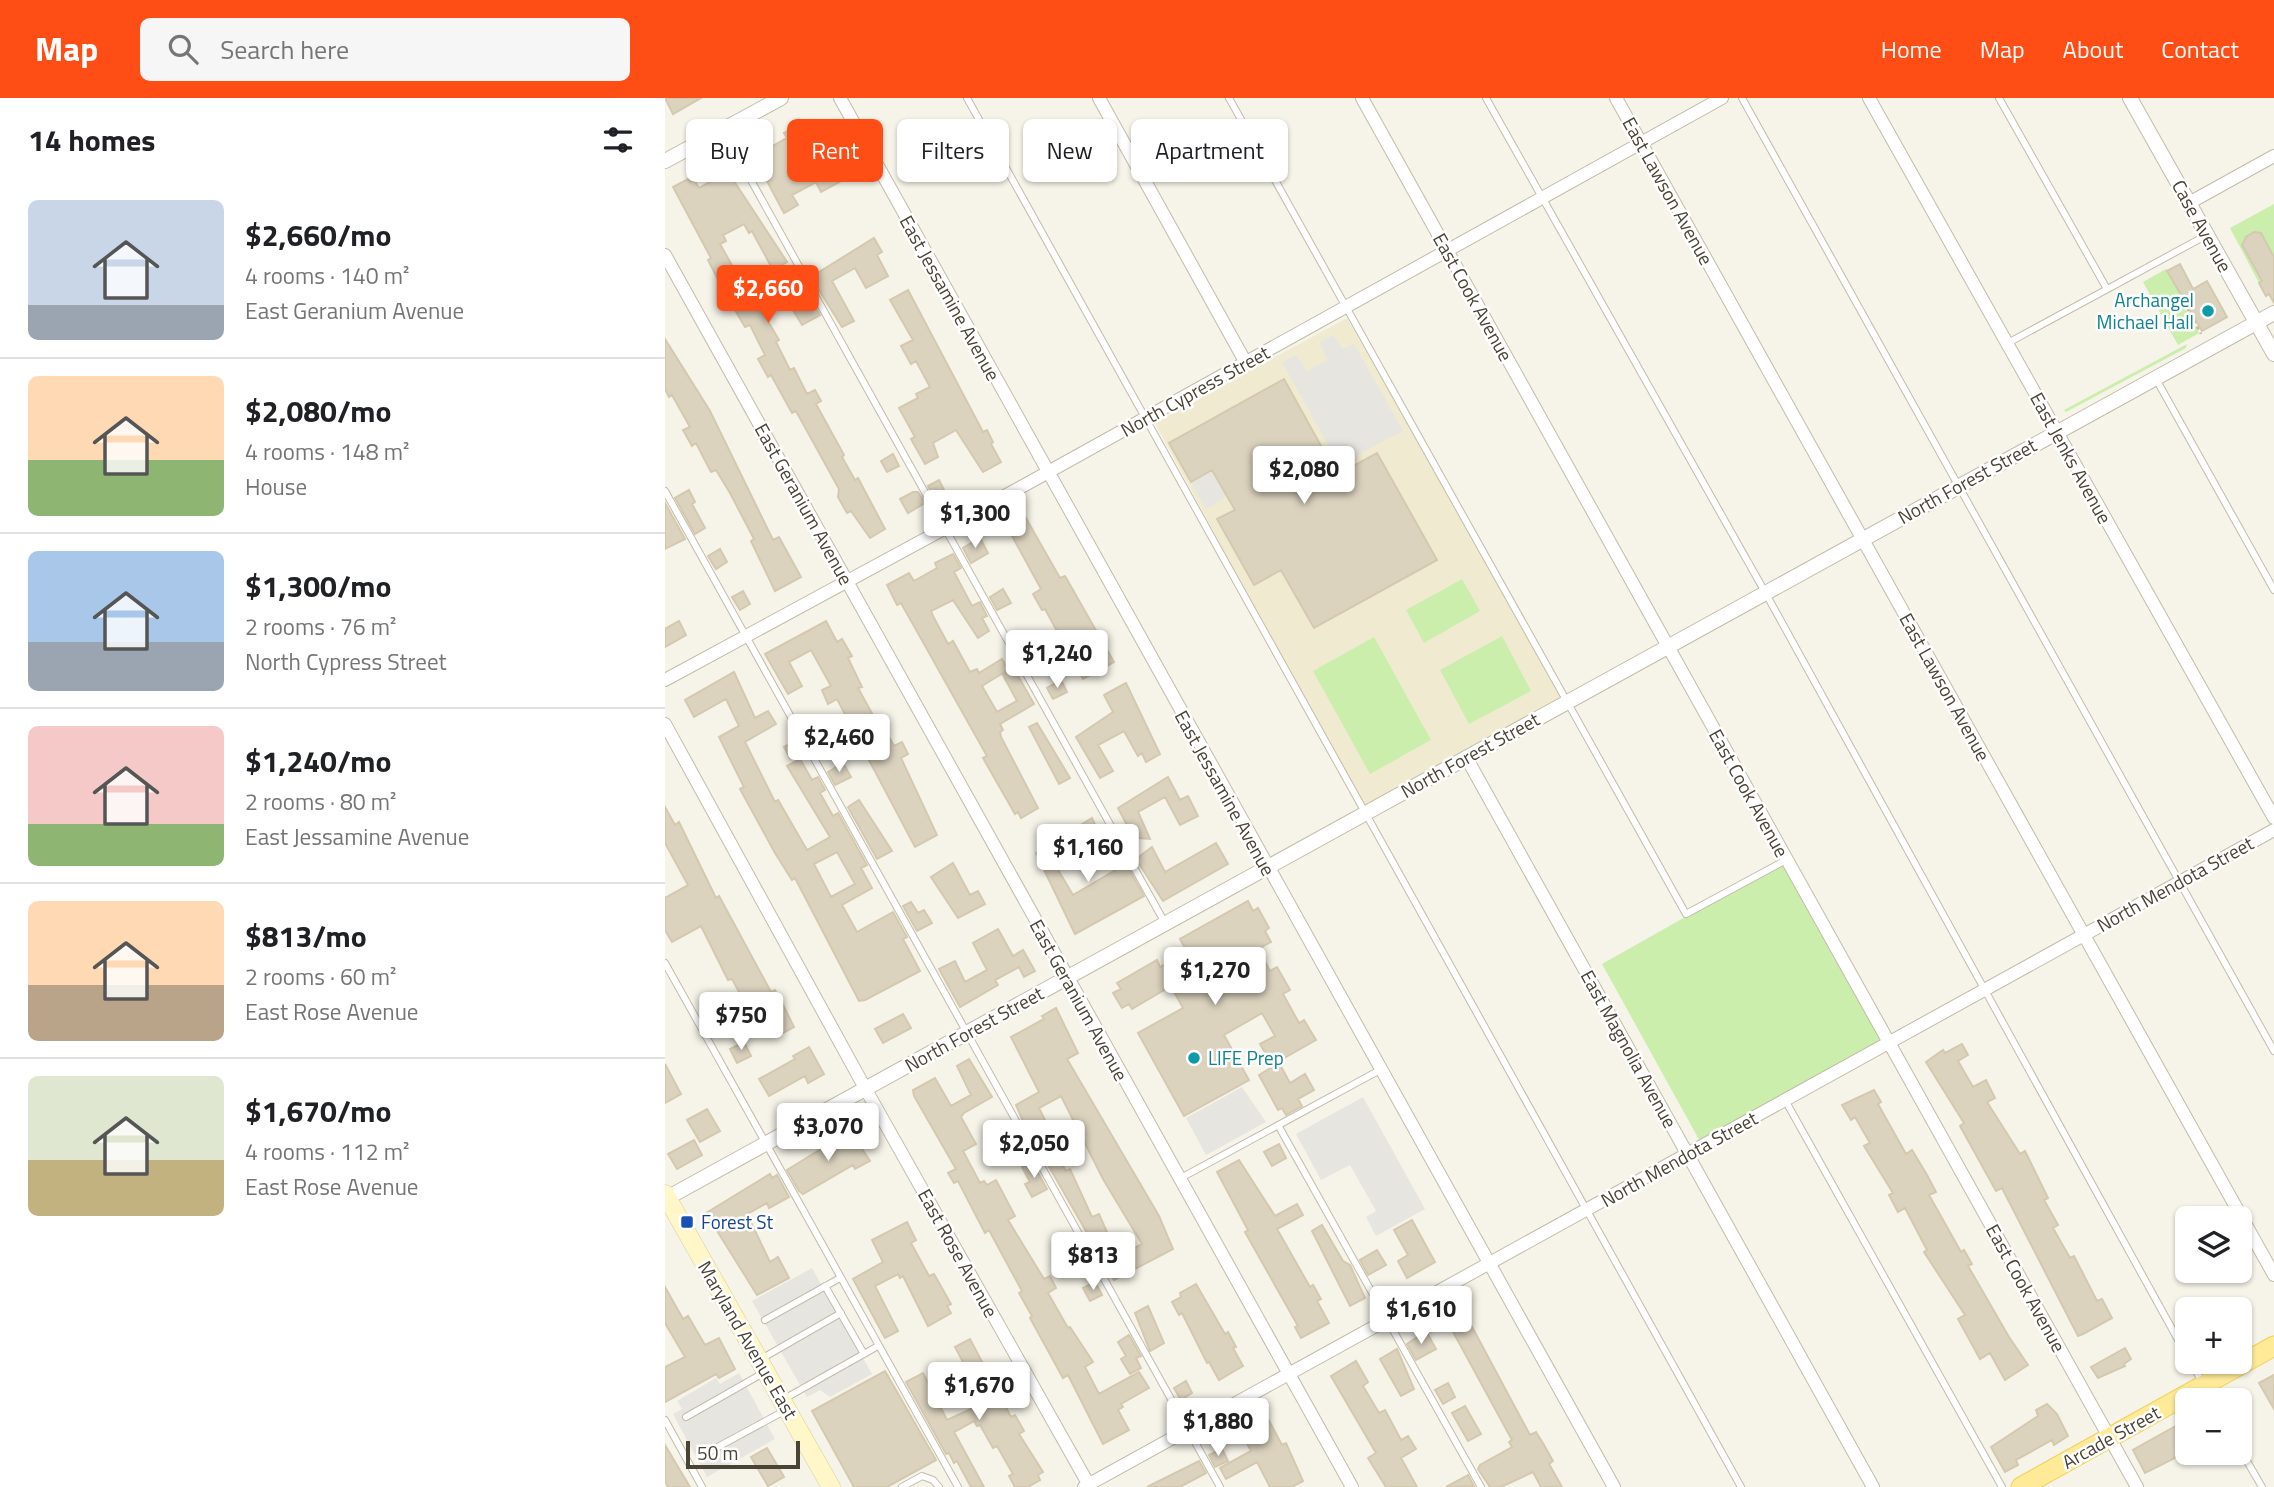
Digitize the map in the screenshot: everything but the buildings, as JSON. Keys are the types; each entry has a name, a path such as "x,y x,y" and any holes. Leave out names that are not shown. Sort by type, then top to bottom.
{"main road":[{"name":"Maryland Avenue East","path":"666,1197 831,1487"},
{"name":"Arcade Street","path":"2215,1388 2274,1346"},
{"name":"Arcade Street","path":"2021,1487 2109,1438 2175,1408"}],"street":[{"path":"742,119 781,98"},
{"name":"East Jessamine Avenue","path":"839,98 1614,1487"},
{"path":"1099,98 1246,363"},
{"name":"East Cook Avenue","path":"1362,98 2137,1487"},
{"name":"East Lawson Avenue","path":"1616,98 2274,1275"},
{"name":"North Cypress Street","path":"665,680 747,638 1147,418 1722,98"},
{"name":"East Jenks Avenue","path":"1869,98 2274,818"},
{"name":"Case Avenue","path":"2130,98 2274,354"},
{"path":"665,161 686,149"},
{"path":"2189,203 2274,156"},
{"name":"East Geranium Avenue","path":"665,255 1352,1487"},
{"name":"North Forest Street","path":"666,1197 2274,313"},
{"name":"East Rose Avenue","path":"665,724 1088,1486"},
{"name":"East Magnolia Avenue","path":"1466,757 1873,1487"},
{"name":"North Mendota Street","path":"1088,1486 2274,830"}],"lane":[{"path":"967,98 1741,1487"},
{"path":"1229,98 1686,914 1786,860"},
{"path":"1486,98 1765,592 2175,1334"},
{"path":"1742,98 2274,1051"},
{"path":"1999,98 2107,289"},
{"path":"752,182 1165,923"},
{"path":"2006,344 2207,235"},
{"path":"2155,377 2274,590"},
{"path":"665,491 1220,1487"},
{"path":"665,963 958,1487"},
{"path":"1179,1179 1380,1070"},
{"path":"1785,1100 2002,1487"},
{"path":"1278,1125 1481,1487"},
{"path":"765,1320 840,1278"},
{"path":"825,1286 864,1354"},
{"path":"686,1417 841,1313"},
{"path":"703,1455 878,1346"},
{"path":"665,1420 702,1487"},
{"path":"2249,1465 2262,1487"},
{"path":"902,1487 922,1476 933,1480 939,1487"}],"path":[{"path":"2187,308 2201,334"}],"shaded area":[{"path":"1347,318 1567,702 1365,813 1155,423"},
{"path":"1333,335 1343,349 1354,344 1403,431 1349,459 1340,458 1332,452 1282,362 1296,355 1307,371 1327,360 1320,342"},
{"path":"1212,470 1227,496 1206,509 1191,482"},
{"path":"1242,1087 1266,1122 1206,1155 1186,1118"},
{"path":"1363,1097 1425,1209 1376,1236 1366,1217 1376,1211 1350,1165 1321,1180 1296,1134"},
{"path":"812,1268 872,1374 830,1397 820,1390 807,1397 752,1301"},
{"path":"739,1373 775,1439 707,1477 673,1414 682,1409 677,1401 716,1378 720,1384"}],"green space":[{"path":"2274,204 2274,257 2261,233 2246,237 2242,245 2262,281 2259,283 2230,228"},
{"path":"2166,269 2188,305 2185,308 2199,333 2178,345 2143,282"},
{"path":"2187,344 2186,348 2066,412 2064,410"},
{"path":"1462,579 1480,611 1424,643 1406,610"},
{"path":"1502,636 1531,691 1469,724 1440,670"},
{"path":"1374,637 1431,740 1370,774 1313,671"},
{"path":"1786,860 1889,1043 1702,1145 1602,964"}],"place":[{"name":"Archangel Michael Hall","path":"2208,311"},
{"name":"LIFE Prep","path":"1194,1058"},
{"name":"Forest St","path":"687,1222"}]}
